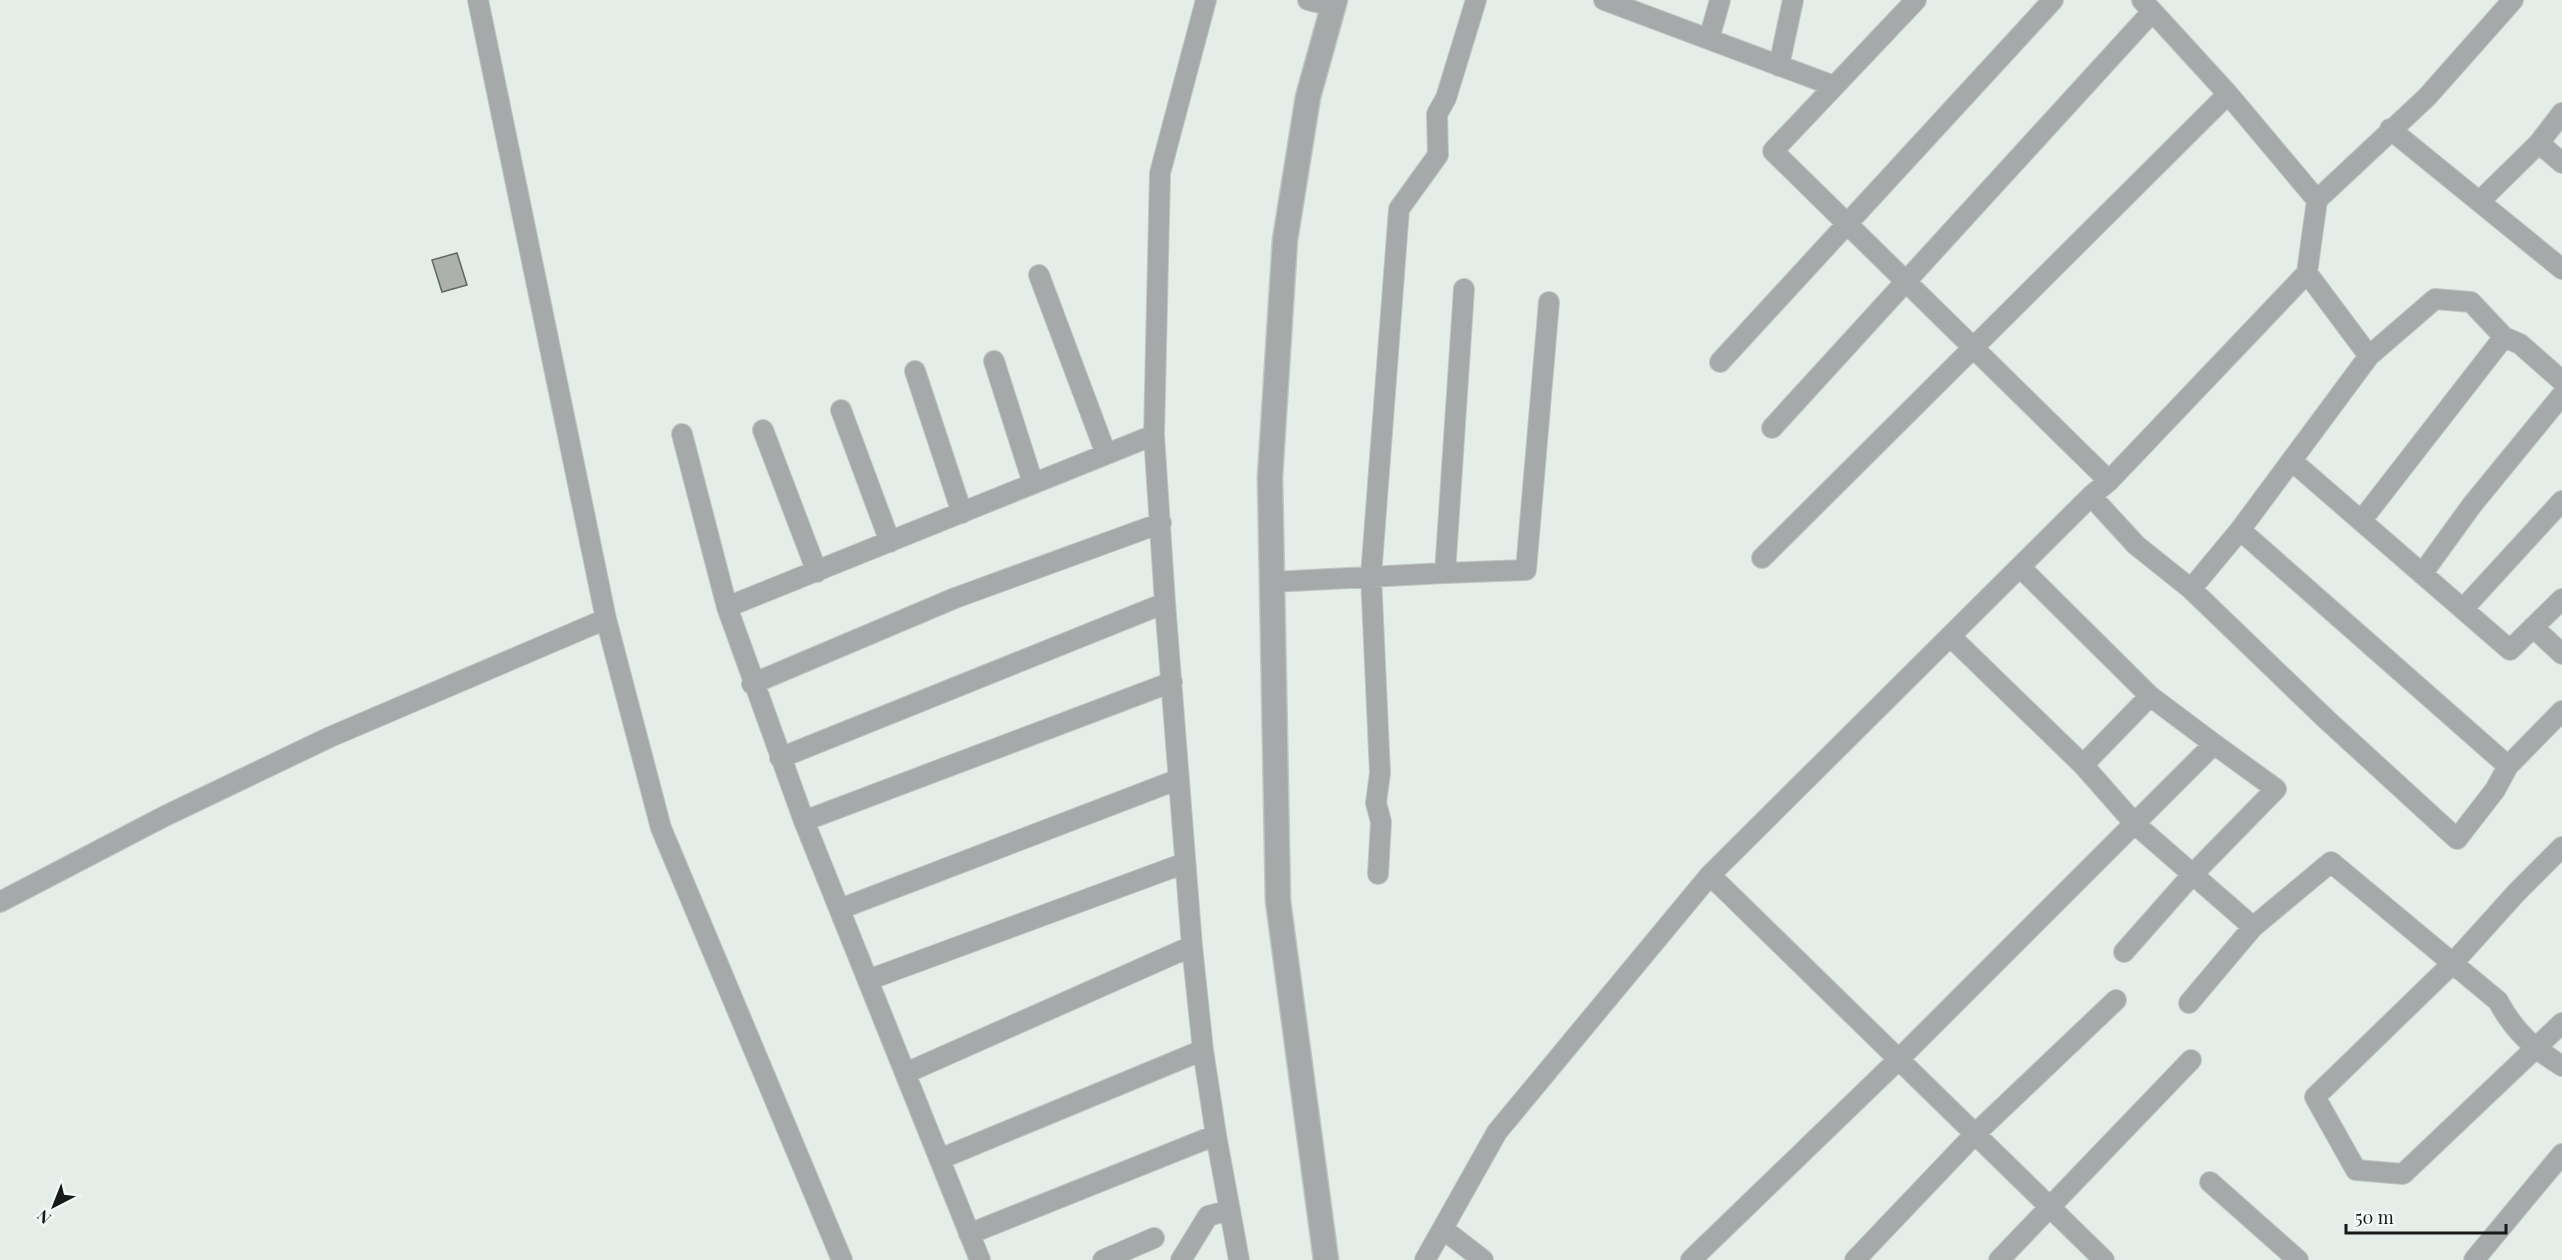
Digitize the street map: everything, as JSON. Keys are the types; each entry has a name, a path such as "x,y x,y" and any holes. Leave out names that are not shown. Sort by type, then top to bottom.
{"street":[{"path":"478,0 606,619 661,828 842,1260"},
{"path":"1206,0 1160,173 1155,435 1165,603 1192,946 1203,1050 1239,1260"},
{"path":"1308,0 1334,3 1308,97 1285,240 1270,477 1278,901 1326,1260"},
{"path":"1378,874 1381,822 1376,803 1380,773 1371,576 1399,209 1438,155 1437,114 1446,98 1476,0"},
{"path":"1604,0 1834,86"},
{"path":"1709,39 1720,0"},
{"path":"1779,66 1793,0"},
{"path":"1916,0 1773,151 2109,481"},
{"path":"1720,362 2053,0"},
{"path":"1425,1260 1497,1132 1710,875 2091,496 2109,481 2307,273 2317,200 2390,129 2427,97 2512,0"},
{"path":"1772,428 1906,282 2147,6 2228,94 2317,200"},
{"path":"1762,558 2228,94"},
{"path":"2480,201 2539,142 2562,113"},
{"path":"2390,129 2562,269"},
{"path":"2539,142 2562,163"},
{"path":"2307,273 2369,356"},
{"path":"1039,275 1106,454"},
{"path":"1445,573 1464,289"},
{"path":"2191,589 2240,530 2369,356 2435,299 2471,302 2504,337 2520,344 2562,381"},
{"path":"1272,582 1526,570 1549,302"},
{"path":"2361,521 2504,337"},
{"path":"994,361 1033,483"},
{"path":"915,371 962,513"},
{"path":"2422,574 2472,505 2562,395"},
{"path":"841,410 890,542"},
{"path":"763,430 817,572"},
{"path":"682,434 727,607 753,684 804,821 980,1260"},
{"path":"727,607 1155,435"},
{"path":"2292,461 2510,650 2562,599"},
{"path":"2091,496 2136,544 2191,589 2327,720 2457,839 2494,790 2508,766 2562,711"},
{"path":"2463,609 2562,501"},
{"path":"753,684 955,598 1161,522"},
{"path":"2240,530 2508,766"},
{"path":"2020,567 2150,696 2277,789 2192,875 2124,952"},
{"path":"780,758 1165,603"},
{"path":"0,902 165,816 330,737 606,619"},
{"path":"2534,627 2562,654"},
{"path":"1950,636 2083,765 2135,824 2253,927"},
{"path":"804,821 1172,682"},
{"path":"2083,765 2150,696"},
{"path":"1691,1260 1898,1060 2214,744"},
{"path":"840,909 1179,779"},
{"path":"2562,847 2517,892 2453,963 2315,1097 2356,1170 2403,1174 2562,1023"},
{"path":"2189,1003 2253,927 2331,862 2498,1001 2506,1015 2536,1050 2562,1066"},
{"path":"868,980 1185,863"},
{"path":"1710,875 2104,1260"},
{"path":"906,1073 1192,946"},
{"path":"1855,1260 1975,1134 2116,1000"},
{"path":"940,1158 1203,1050"},
{"path":"1999,1260 2192,1060"},
{"path":"969,1234 1216,1135"},
{"path":"2474,1260 2562,1154"},
{"path":"2210,1182 2298,1260"},
{"path":"1181,1260 1208,1216 1230,1210"},
{"path":"1443,1229 1483,1260"},
{"path":"1103,1260 1154,1238"}],"building":[{"path":"457,253 467,285 442,292 432,260"}]}
